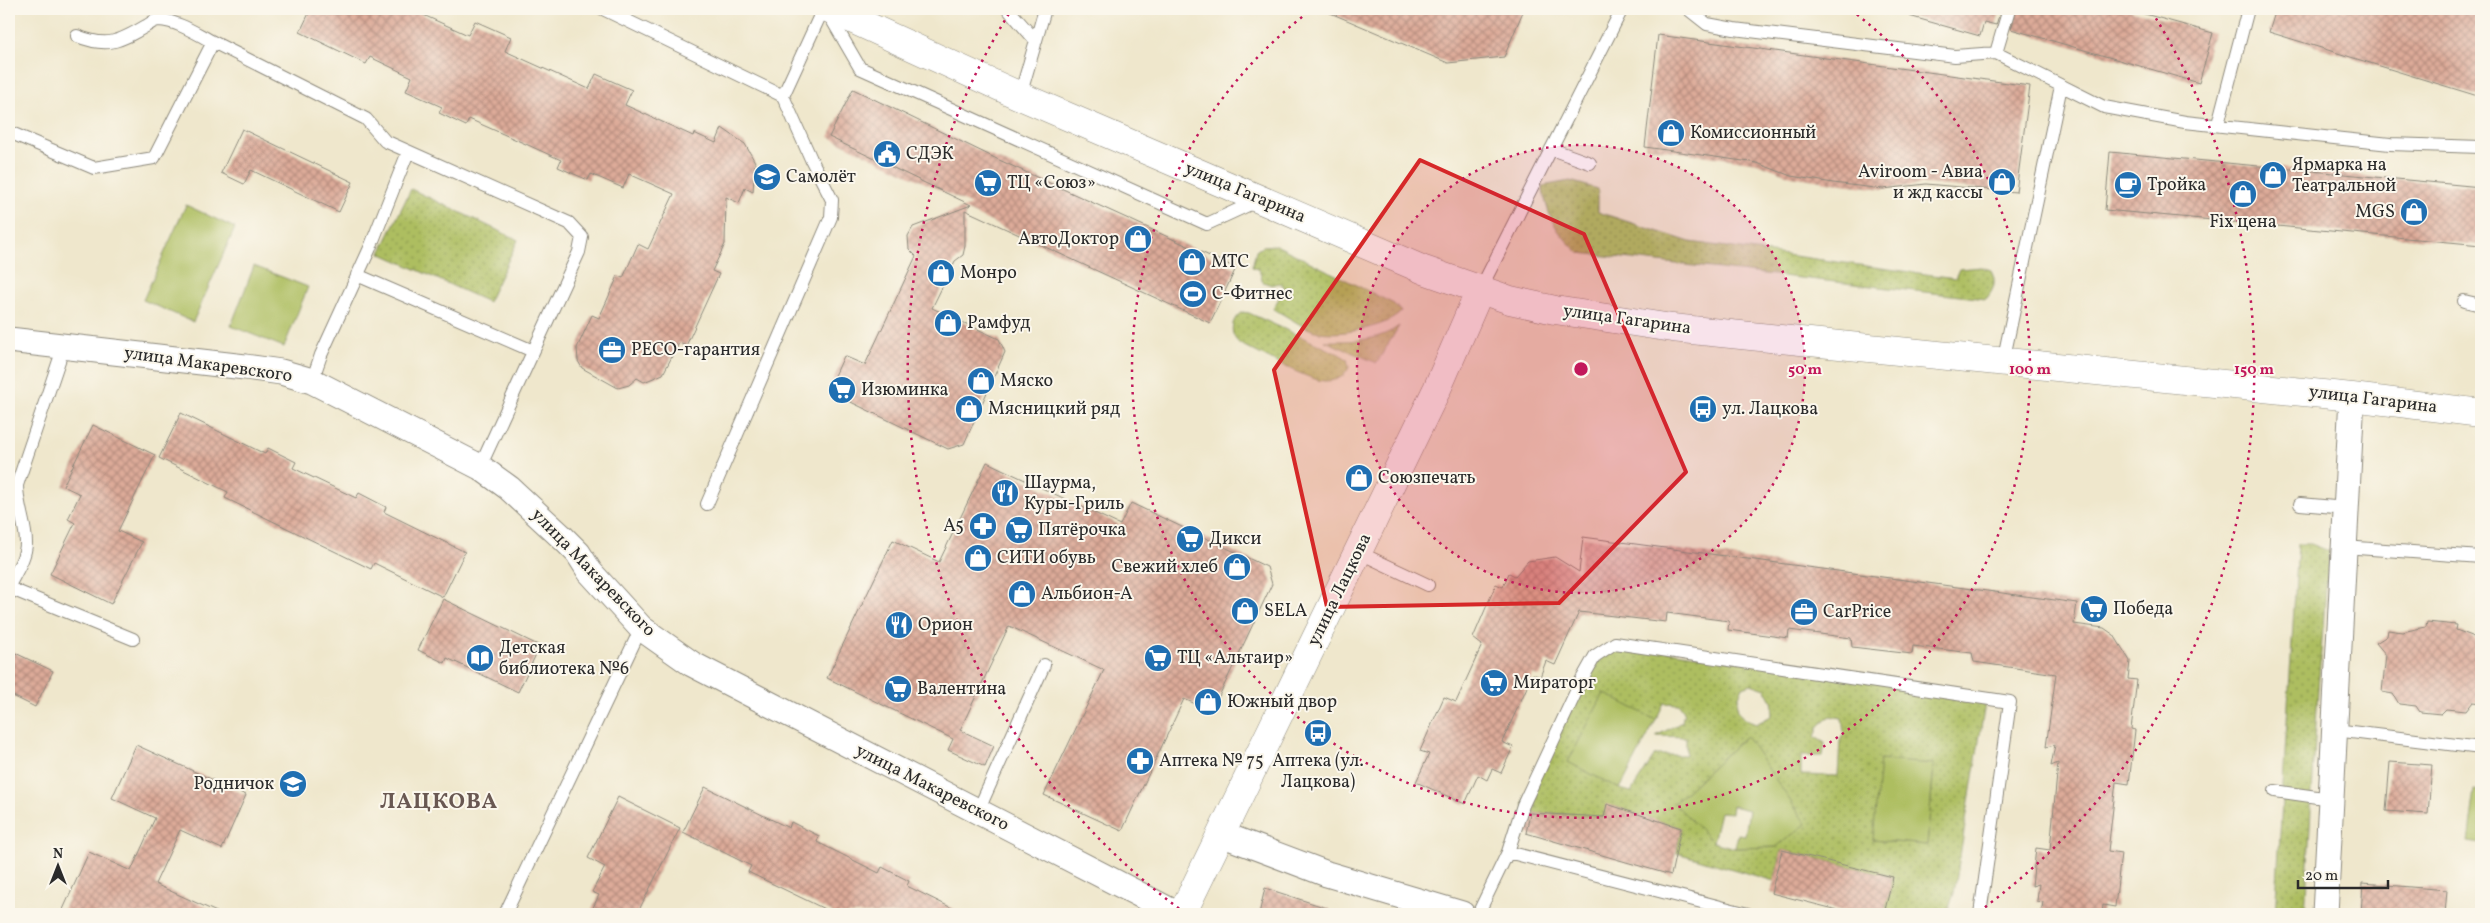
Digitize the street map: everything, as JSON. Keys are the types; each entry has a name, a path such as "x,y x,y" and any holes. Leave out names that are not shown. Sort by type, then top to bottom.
{"main road":[{"name":"улица Гагарина","path":"830,9 1020,96 1424,270 1480,290 1546,308 1619,321 2352,397 2481,413"},
{"name":"улица Лацкова","path":"1182,914 1437,388 1480,290"}],"street":[{"name":"улица Макаревского","path":"9,340 245,366 281,372 312,381 480,467 509,488 578,554 590,572 641,628 692,664 1177,914"},
{"path":"2325,914 2352,397"},
{"path":"1221,834 1327,874 1462,914"}],"lane":[{"path":"602,9 783,96 811,159 832,200 831,217 707,504"},
{"path":"783,96 824,9"},
{"path":"824,9 860,68 1207,224 1260,200"},
{"path":"1008,9 1036,41"},
{"path":"1020,96 1045,9"},
{"path":"1480,290 1622,9"},
{"path":"1688,9 1707,24 1734,29 1955,56 1996,53 2104,107 2185,122 2218,124 2390,144 2481,147"},
{"path":"1996,53 2009,9"},
{"path":"2218,124 2248,9"},
{"path":"77,36 90,41 109,44 157,20 170,22 366,119 385,141 569,223 582,237 579,252 480,467"},
{"path":"9,132 94,168 154,158 213,42"},
{"path":"2003,362 2061,86"},
{"path":"1551,149 1590,163"},
{"path":"312,381 321,355 357,275 408,152"},
{"path":"357,275 533,351"},
{"path":"2464,300 2481,306"},
{"path":"64,346 17,484 17,502 26,542 24,556 9,587 133,639"},
{"path":"2300,504 2346,508"},
{"path":"2344,548 2481,557"},
{"path":"1358,552 1428,585"},
{"path":"505,914 641,628"},
{"path":"1478,914 1508,852 1523,805 1581,681 1595,656 1614,643 2010,702 1980,914"},
{"path":"978,811 1044,666"},
{"path":"2335,730 2481,748"},
{"path":"2275,791 2331,799"},
{"path":"1508,852 1748,914"}],"highlighted area":[{"path":"1420,160 1584,234 1686,472 1559,603 1327,607 1274,370"}],"green space":[{"path":"1570,181 1598,189 1598,212 1690,242 1955,278 1959,269 1981,267 1991,270 1994,285 1986,299 1579,253 1558,230 1550,216 1542,186"},
{"path":"411,189 518,240 488,302 380,253"},
{"path":"186,205 235,228 193,322 143,300"},
{"path":"1276,245 1394,304 1401,312 1384,323 1347,332 1324,333 1299,324 1273,309 1285,287 1279,283 1272,285 1263,282 1259,270 1252,267 1256,251 1263,246"},
{"path":"254,266 308,287 284,347 231,326"},
{"path":"1242,312 1249,313 1339,354 1347,359 1349,367 1343,376 1337,379 1317,380 1240,344 1234,336 1232,328 1235,319"},
{"path":"1399,326 1377,363 1325,341 1364,340 1382,335"},
{"path":"2298,544 2311,544 2329,551 2318,689 2305,914 2275,914"},
{"path":"1615,643 1986,698 1954,893 1947,914 1884,914 1893,877 1782,850 1774,881 1677,853 1681,828 1608,805 1604,817 1530,813 1537,806 1523,805 1581,681","holes":["1751,684 1765,689 1772,702 1771,716 1756,724 1743,718 1737,705 1743,687","1604,694 1656,720 1664,703 1679,704 1684,711 1682,722 1656,736 1686,737 1686,755 1655,755 1631,792 1620,789 1569,762","1830,716 1842,718 1844,733 1840,741 1838,776 1801,775 1801,756 1823,756 1825,743 1815,737 1819,726","1746,736 1776,847 1735,848 1713,842 1674,803","1934,764 1927,845 1873,840"]},
{"path":"1604,693 1656,720 1620,789 1568,762"},
{"path":"1746,736 1806,824 1776,847 1735,848 1738,834 1745,835 1749,810 1732,806 1731,813 1720,812 1713,842 1674,803"},
{"path":"1880,760 1934,764 1927,845 1873,840"},
{"path":"2475,790 2481,791 2481,844 2468,842"}],"building":[{"path":"311,9 410,9 468,35 475,21 511,37 505,51 589,89 596,74 632,90 625,105 693,136 694,133 716,143 722,128 745,144 755,162 753,192 745,188 739,203 726,197 725,244 712,271 719,274 686,346 679,343 663,374 644,382 637,378 629,385 618,388 582,368 578,361 577,348 592,315 599,318 618,276 623,278 638,244 648,249 674,194 629,174 623,188 591,174 588,180 558,167 561,160 528,145 469,119 466,126 439,113 442,107 406,91 412,77 370,57 366,64 300,32"},
{"path":"1321,9 1524,9 1504,57 1448,63"},
{"path":"1910,9 2001,9 1996,25 1984,22 1980,36 1909,16"},
{"path":"2017,9 2127,9 2213,33 2199,83 2011,29"},
{"path":"2276,9 2481,9 2481,97 2269,32"},
{"path":"1658,35 2030,86 2016,192 1926,184 1883,189 1833,183 1791,176 1757,163 1645,147"},
{"path":"853,89 997,159 1236,268 1210,323 965,210 965,246 963,255 955,261 932,308 999,339 1005,352 964,444 948,449 828,391 844,356 865,365 916,256 909,249 908,236 913,227 971,205 829,137"},
{"path":"242,129 353,182 339,212 251,170 244,184 221,173"},
{"path":"2110,152 2481,187 2481,245 2105,210"},
{"path":"181,413 265,454 268,448 296,462 293,468 356,498 359,493 386,507 384,512 465,552 443,597 374,563 371,569 225,498 228,492 159,458"},
{"path":"93,425 155,455 118,531 142,542 111,604 50,574 75,523 68,519 80,494 63,486"},
{"name":"ТЦ «Альтаир»","path":"987,462 1120,525 1131,503 1267,567 1272,584 1212,711 1184,699 1122,831 1044,795 1104,670 1009,626 960,730 994,746 985,767 948,750 953,739 827,678 893,540 939,562"},
{"path":"1583,537 2077,603 2074,624 2104,628 2114,635 2130,661 2128,679 2137,680 2131,729 2135,730 2129,784 2116,782 2108,851 2121,853 2115,907 2103,905 2102,914 2041,914 2043,902 2037,901 2039,884 2032,886 2036,848 2050,850 2058,763 2051,766 2055,745 2046,747 2056,674 1974,662 1972,653 1913,646 1912,654 1852,647 1851,638 1789,630 1788,638 1728,630 1729,621 1667,613 1666,622 1579,612 1555,665 1546,661 1540,677 1533,674 1502,742 1513,747 1501,773 1492,769 1487,780 1478,775 1465,804 1416,782 1429,754 1420,751 1444,697 1456,702 1482,645 1473,638 1496,584 1503,587 1509,573 1515,576 1528,561 1555,557 1579,572"},
{"path":"443,599 540,646 518,692 447,658 445,663 418,650"},
{"path":"2427,622 2457,625 2456,630 2472,636 2481,645 2481,703 2473,702 2466,711 2446,709 2441,714 2420,712 2416,706 2399,704 2393,694 2382,692 2386,655 2376,643 2387,636 2388,630 2402,632 2426,627"},
{"path":"9,650 53,671 35,707 9,694"},
{"path":"136,745 246,795 222,849 180,830 155,884 221,914 61,914 89,852 131,871 155,818 112,798"},
{"path":"2390,762 2432,765 2428,814 2386,811"},
{"path":"705,787 789,828 791,822 819,836 817,842 879,873 882,867 909,881 907,886 964,914 835,914 748,872 751,866 683,832"},
{"path":"618,797 680,828 637,914 590,914 599,895 592,892 605,867 588,858"},
{"path":"1607,804 1681,828 1671,875 1526,833 1530,813 1604,817"},
{"path":"1782,850 1893,877 1884,914 1854,914 1771,893"},
{"path":"2363,883 2447,890 2445,914 2361,914"},
{"path":"1265,888 1330,909 1329,914 1259,914"}],"place":[{"name":"Комиссионный","path":"1671,133"},
{"name":"СДЭК","path":"887,154"},
{"name":"Ярмарка на Театральной","path":"2273,175"},
{"name":"Самолёт","path":"767,177"},
{"name":"Aviroom - Авиа и жд кассы","path":"2002,182"},
{"name":"ТЦ «Союз»","path":"988,183"},
{"name":"Тройка","path":"2128,185"},
{"name":"Fix цена","path":"2243,194"},
{"name":"MGS","path":"2414,212"},
{"name":"АвтоДоктор","path":"1138,239"},
{"name":"МТС","path":"1192,262"},
{"name":"Монро","path":"941,273"},
{"name":"С-Фитнес","path":"1193,294"},
{"name":"Рамфуд","path":"948,323"},
{"name":"РЕСО-гарантия","path":"612,350"},
{"name":"Мяско","path":"981,381"},
{"name":"Изюминка","path":"842,390"},
{"name":"Мясницкий ряд","path":"969,409"},
{"name":"ул. Лацкова","path":"1703,409"},
{"name":"Союзпечать","path":"1359,478"},
{"name":"Шаурма, Куры-Гриль","path":"1005,493"},
{"name":"А5","path":"983,526"},
{"name":"Пятёрочка","path":"1019,530"},
{"name":"Дикси","path":"1190,539"},
{"name":"СИТИ обувь","path":"978,558"},
{"name":"Свежий хлеб","path":"1237,567"},
{"name":"Альбион-А","path":"1022,594"},
{"name":"Победа","path":"2094,609"},
{"name":"SELA","path":"1245,611"},
{"name":"CarPrice","path":"1804,612"},
{"name":"Орион","path":"899,625"},
{"name":"Детская библиотека №6","path":"480,658"},
{"name":"ТЦ «Альтаир»","path":"1158,658"},
{"name":"Мираторг","path":"1494,683"},
{"name":"Валентина","path":"898,689"},
{"name":"Южный двор","path":"1208,702"},
{"name":"Аптека (ул. Лацкова)","path":"1318,733"},
{"name":"Аптека № 75","path":"1140,761"},
{"name":"Родничок","path":"293,784"}],"district":[{"name":"ЛАЦКОВА","path":"439,802"}]}
